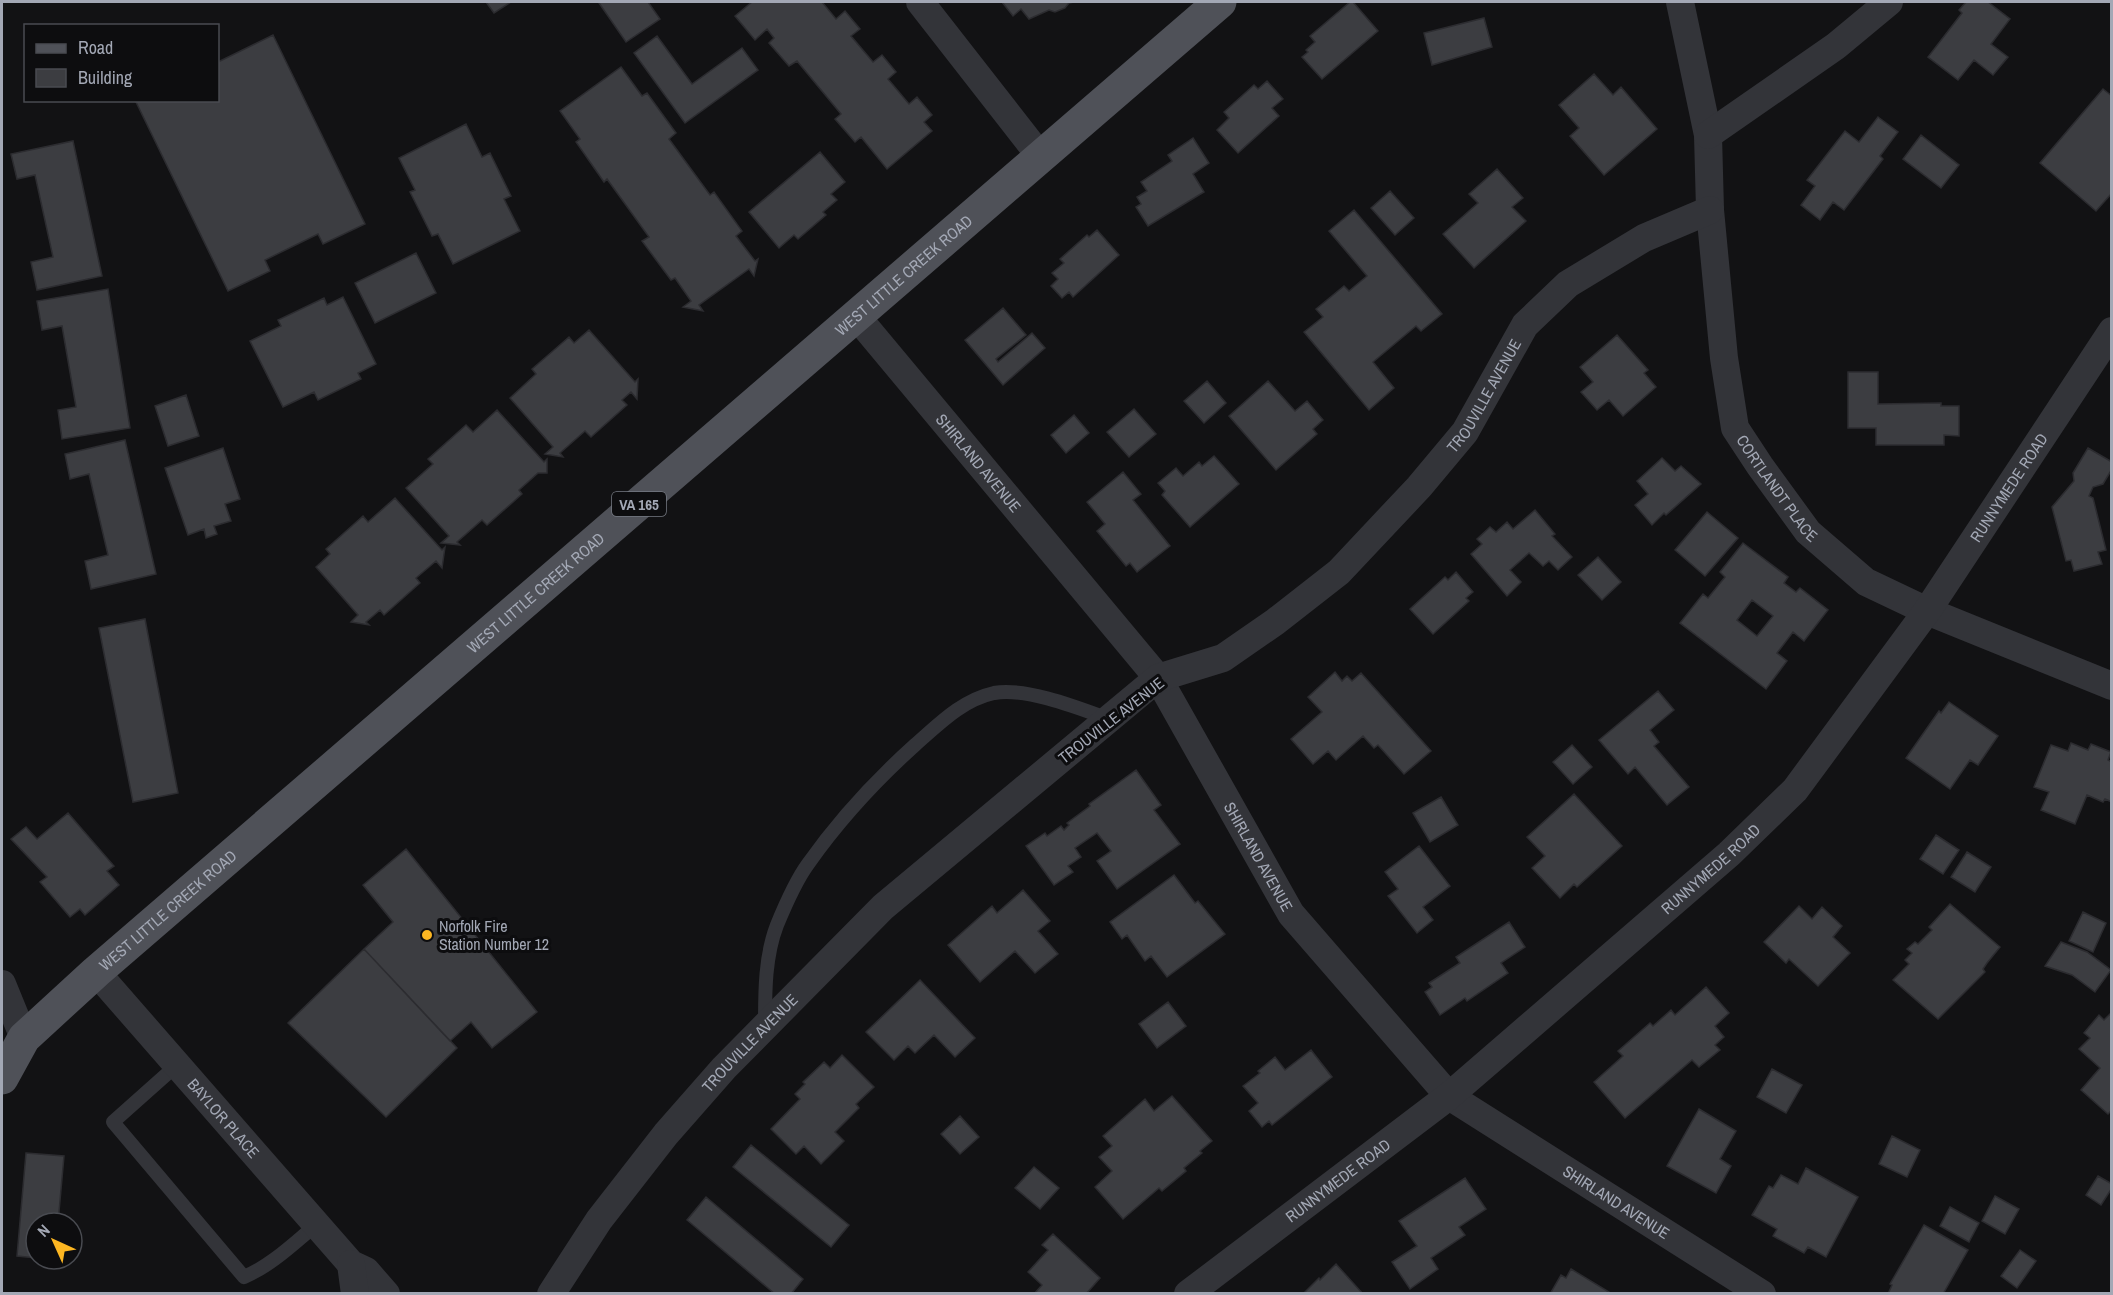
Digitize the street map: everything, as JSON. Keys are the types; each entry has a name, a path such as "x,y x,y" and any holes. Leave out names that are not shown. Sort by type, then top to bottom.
{"main road":[{"name":"WEST LITTLE CREEK ROAD","path":"2,1078 24,1038 96,972 1220,2"}],"street":[{"path":"920,2 1041,158"},
{"name":"CORTLANDT PLACE","path":"1680,2 1708,135 1710,210 1724,358 1735,428 1808,532 1866,582 1927,610 2112,686"},
{"path":"1708,135 1836,46 1889,2"},
{"name":"TROUVILLE AVENUE","path":"551,1293 599,1220 658,1144 724,1068 883,908 1158,678 1222,658 1275,622 1340,572 1419,487 1465,432 1525,325 1568,284 1644,238 1710,210"},
{"name":"SHIRLAND AVENUE","path":"857,317 1158,678 1291,914 1449,1096 1762,1293"},
{"name":"RUNNYMEDE ROAD","path":"1188,1293 1449,1096 1729,854 1795,790 1927,610 2112,331"},
{"name":"BAYLOR PLACE","path":"96,972 351,1264 366,1271 386,1293"},
{"path":"2,984 24,1038"},
{"path":"351,1264 355,1293"}],"lane":[{"path":"765,1026 766,977 776,926 806,866 840,822 880,777 944,718 962,706 981,698 994,693 1010,692 1052,699 1109,719"},
{"path":"177,1065 113,1122 244,1277 259,1271 276,1259 316,1225"}],"building":[{"path":"486,2 511,2 494,13"},
{"path":"648,2 660,19 626,42 599,3"},
{"path":"752,2 822,2 836,19 845,11 860,29 851,36 873,62 882,55 896,72 888,79 909,104 917,97 932,115 924,122 932,131 887,169 861,137 855,142 835,119 841,114 797,61 789,66 769,43 774,38 767,29 755,40 735,16"},
{"path":"1002,2 1074,2 1055,12 1049,10 1029,19 1021,9 1013,16"},
{"path":"1350,2 1353,2 1378,31 1322,79 1302,57 1315,42 1310,36"},
{"path":"1966,2 1988,2 2010,19 1991,44 2008,57 1993,75 1974,60 1958,80 1928,57 1962,13 1959,10"},
{"path":"1484,18 1492,47 1432,65 1424,33"},
{"path":"273,35 365,224 323,244 318,234 265,260 270,271 228,291 136,102 219,102 219,62"},
{"path":"657,36 692,84 742,48 758,70 685,123 634,53"},
{"path":"621,67 642,96 647,93 676,133 669,139 710,195 714,192 742,231 736,236 755,261 758,259 754,276 749,269 699,305 703,311 683,307 691,301 675,278 671,280 642,241 649,237 607,179 604,182 576,142 580,139 560,111"},
{"path":"1594,74 1613,95 1621,87 1657,129 1604,175 1570,136 1579,128 1559,105"},
{"path":"1267,81 1283,99 1272,108 1279,116 1238,153 1217,130 1229,118 1224,112 1254,85 1258,89"},
{"path":"2103,89 2112,96 2112,193 2096,211 2040,163"},
{"path":"1878,117 1898,132 1880,156 1883,159 1844,210 1833,202 1820,220 1801,205 1815,186 1807,180 1845,131 1859,142"},
{"path":"466,124 482,157 490,153 511,196 504,199 520,231 453,264 438,234 432,236 410,192 415,190 399,158"},
{"path":"1921,135 1959,165 1941,188 1903,159"},
{"path":"1193,138 1209,163 1193,174 1204,192 1148,226 1136,207 1141,204 1137,197 1147,191 1141,182 1172,161 1168,155"},
{"path":"73,141 102,276 37,290 31,262 53,257 35,175 17,179 11,154"},
{"path":"820,152 845,182 831,194 837,200 823,212 826,215 798,239 794,235 779,248 749,212"},
{"path":"1497,169 1523,198 1512,207 1526,221 1474,268 1443,234 1478,203 1469,194"},
{"path":"1390,191 1414,218 1395,235 1371,208"},
{"path":"1354,210 1442,314 1421,331 1416,326 1373,362 1394,388 1369,410 1304,332 1323,317 1316,309 1344,286 1349,291 1367,276 1329,231"},
{"path":"1097,230 1119,255 1073,297 1069,292 1062,298 1051,286 1058,279 1052,273 1064,263 1060,259 1087,235 1089,237"},
{"path":"416,253 436,293 375,323 355,283"},
{"path":"108,289 130,428 62,439 58,410 76,407 62,326 42,330 37,301"},
{"path":"343,297 376,364 358,373 361,379 318,400 314,392 283,407 250,341 281,326 278,320 324,298 327,305"},
{"path":"1003,308 1026,335 996,359 998,362 1032,333 1045,348 1003,385 965,340"},
{"path":"589,330 635,382 638,379 637,399 631,392 622,400 627,405 591,437 585,431 560,453 563,457 545,454 553,447 510,398 536,374 532,369 569,337 574,343"},
{"path":"1617,335 1648,370 1644,373 1656,387 1623,416 1609,400 1597,410 1581,392 1593,382 1580,367"},
{"path":"1848,372 1878,372 1878,404 1941,403 1941,406 1959,406 1959,436 1944,435 1944,445 1876,445 1876,428 1848,428"},
{"path":"1207,381 1226,403 1204,423 1184,401"},
{"path":"1268,381 1295,411 1307,401 1323,420 1313,429 1317,434 1276,470 1229,416"},
{"path":"186,395 199,436 168,446 155,406"},
{"path":"1134,409 1156,434 1129,457 1107,432"},
{"path":"497,410 544,462 547,459 547,473 538,473 519,490 522,494 487,525 482,520 457,542 460,545 441,543 449,536 406,488 433,464 428,459 466,425 473,432"},
{"path":"1074,415 1089,433 1066,453 1051,435"},
{"path":"125,440 156,574 91,589 85,561 108,555 89,474 70,479 65,454"},
{"path":"223,448 240,499 225,504 231,521 214,526 217,534 206,538 204,529 188,535 165,468"},
{"path":"2088,448 2112,462 2112,469 2103,484 2093,487 2089,496 2093,498 2106,550 2098,552 2102,564 2074,571 2071,560 2066,561 2052,507 2074,481 2073,473"},
{"path":"1214,456 1239,484 1190,527 1162,495 1165,491 1158,483 1176,468 1183,476 1199,462 1202,466"},
{"path":"1662,458 1675,471 1681,466 1701,484 1652,525 1635,505 1648,494 1637,481"},
{"path":"1123,472 1141,494 1133,500 1170,546 1137,572 1130,563 1126,566 1097,531 1105,524 1087,502"},
{"path":"395,498 442,550 445,547 442,568 436,561 416,578 420,583 384,615 380,610 366,622 369,625 351,622 358,615 316,567 330,554 326,549 363,516 368,522"},
{"path":"1535,510 1555,534 1552,536 1572,557 1558,570 1549,561 1543,566 1529,553 1510,570 1521,582 1507,596 1471,554 1482,544 1477,539 1490,527 1496,532 1507,522 1513,529"},
{"path":"1707,512 1738,538 1705,576 1675,550"},
{"path":"1743,543 1788,577 1784,583 1796,592 1800,588 1828,610 1804,641 1793,632 1777,653 1787,661 1766,689 1680,623 1703,594 1708,598 1725,577 1720,572","holes":["1752,600 1773,616 1757,636 1737,620"]},
{"path":"1598,557 1621,582 1602,600 1578,575"},
{"path":"1456,572 1473,592 1466,598 1469,601 1433,634 1410,609 1445,577 1448,580"},
{"path":"145,619 178,793 133,802 99,628"},
{"path":"1335,672 1342,681 1347,676 1352,681 1361,673 1431,751 1404,774 1378,745 1374,748 1363,736 1336,760 1328,751 1313,764 1291,739 1322,712 1308,697"},
{"path":"1658,691 1674,710 1650,730 1659,742 1654,746 1689,787 1667,805 1635,767 1628,774 1599,740"},
{"path":"1949,702 1998,736 1978,765 1970,760 1950,789 1906,758 1939,711 1941,713"},
{"path":"2071,743 2088,750 2091,744 2111,752 2108,760 2112,762 2112,802 2105,799 2103,802 2087,795 2075,824 2041,810 2049,792 2034,787 2051,745 2068,751"},
{"path":"1572,745 1592,767 1573,784 1553,762"},
{"path":"1136,770 1161,805 1154,810 1180,844 1117,889 1097,861 1111,851 1097,833 1075,848 1081,857 1068,866 1073,872 1054,885 1026,846 1045,833 1047,836 1061,826 1064,830 1069,825 1067,823 1090,806 1089,804"},
{"path":"1574,794 1622,846 1577,887 1574,884 1560,898 1532,868 1545,856 1527,837"},
{"path":"1441,797 1458,825 1430,842 1413,813"},
{"path":"68,813 114,866 107,871 119,885 85,915 80,909 70,917 40,882 47,877 11,839 26,827 37,839"},
{"path":"1936,835 1959,850 1943,874 1920,859"},
{"path":"1419,846 1450,886 1423,907 1433,920 1417,933 1388,896 1398,889 1385,872"},
{"name":"Norfolk Fire Station Number 12","path":"406,849 537,1012 492,1048 471,1022 450,1041 364,949 393,922 363,885"},
{"path":"1967,852 1991,867 1975,892 1951,877"},
{"path":"1174,875 1195,903 1198,901 1225,934 1167,977 1151,956 1145,961 1127,935 1122,939 1110,922"},
{"path":"1023,890 1050,921 1038,931 1058,954 1035,973 1015,951 980,982 948,945 992,906 997,913"},
{"path":"1950,904 2000,947 1983,969 1985,972 1938,1019 1893,980 1909,964 1905,960 1912,953 1907,949 1915,942 1918,944 1932,930 1929,927"},
{"path":"1799,906 1812,919 1822,907 1842,926 1833,937 1850,953 1818,986 1789,959 1786,963 1764,942"},
{"path":"2083,912 2106,923 2093,952 2069,941"},
{"path":"1509,922 1525,947 1501,963 1508,973 1467,1001 1465,998 1440,1015 1425,992 1432,987 1429,983 1460,963 1456,957"},
{"path":"2061,942 2087,952 2111,970 2095,992 2072,975 2045,966"},
{"path":"364,949 457,1048 386,1117 288,1023"},
{"path":"920,980 975,1038 955,1057 934,1035 915,1053 908,1046 894,1060 866,1032"},
{"path":"1706,987 1729,1013 1715,1026 1724,1037 1715,1045 1720,1050 1699,1067 1692,1060 1625,1118 1594,1082 1623,1056 1618,1051 1650,1023 1653,1026 1671,1010 1675,1015"},
{"path":"1168,1002 1186,1026 1157,1048 1139,1024"},
{"path":"2110,1014 2112,1016 2112,1110 2108,1114 2081,1090 2100,1068 2079,1049 2090,1038 2084,1033 2099,1015 2104,1020"},
{"path":"1311,1050 1332,1077 1272,1125 1269,1121 1262,1127 1249,1111 1258,1103 1243,1086 1275,1057 1285,1070"},
{"path":"842,1055 874,1087 856,1104 859,1108 835,1132 844,1141 821,1164 804,1146 796,1154 771,1129 800,1099 795,1094 805,1084 803,1082 824,1062 830,1068"},
{"path":"1772,1069 1802,1085 1786,1113 1757,1097"},
{"path":"1172,1096 1212,1141 1184,1168 1186,1171 1162,1191 1159,1188 1123,1219 1095,1187 1112,1171 1099,1157 1112,1146 1103,1136 1145,1099 1154,1111"},
{"path":"1699,1109 1736,1131 1720,1159 1731,1166 1716,1193 1667,1166"},
{"path":"960,1116 979,1137 960,1154 941,1134"},
{"path":"1892,1136 1920,1150 1907,1177 1879,1164"},
{"path":"751,1145 849,1225 831,1247 733,1167"},
{"path":"26,1153 64,1156 59,1211 24,1211 24,1257 17,1256"},
{"path":"1034,1167 1059,1188 1040,1209 1015,1188"},
{"path":"1806,1168 1858,1197 1826,1257 1808,1247 1804,1253 1773,1236 1777,1229 1752,1215 1769,1186 1773,1188 1781,1175 1798,1184"},
{"path":"2098,1176 2112,1184 2112,1188 2101,1205 2086,1195"},
{"path":"1465,1178 1486,1209 1459,1227 1465,1235 1431,1258 1438,1269 1410,1289 1392,1262 1417,1246 1399,1221"},
{"path":"1995,1196 2019,1209 2005,1234 1982,1221"},
{"path":"706,1197 803,1279 791,1294 775,1294 687,1220"},
{"path":"1950,1207 1979,1223 1969,1242 1940,1226"},
{"path":"1924,1225 1968,1250 1943,1294 1888,1294 1892,1285 1890,1284"},
{"path":"1053,1234 1100,1278 1086,1294 1034,1294 1042,1285 1028,1272 1048,1250 1042,1245"},
{"path":"2020,1250 2036,1261 2017,1288 2001,1276"},
{"path":"1336,1264 1363,1294 1303,1294 1319,1278 1320,1280"},
{"path":"1571,1269 1609,1292 1608,1294 1550,1294 1561,1275 1566,1278"}],"place":[{"name":"Norfolk Fire Station Number 12","path":"427,935"}]}
